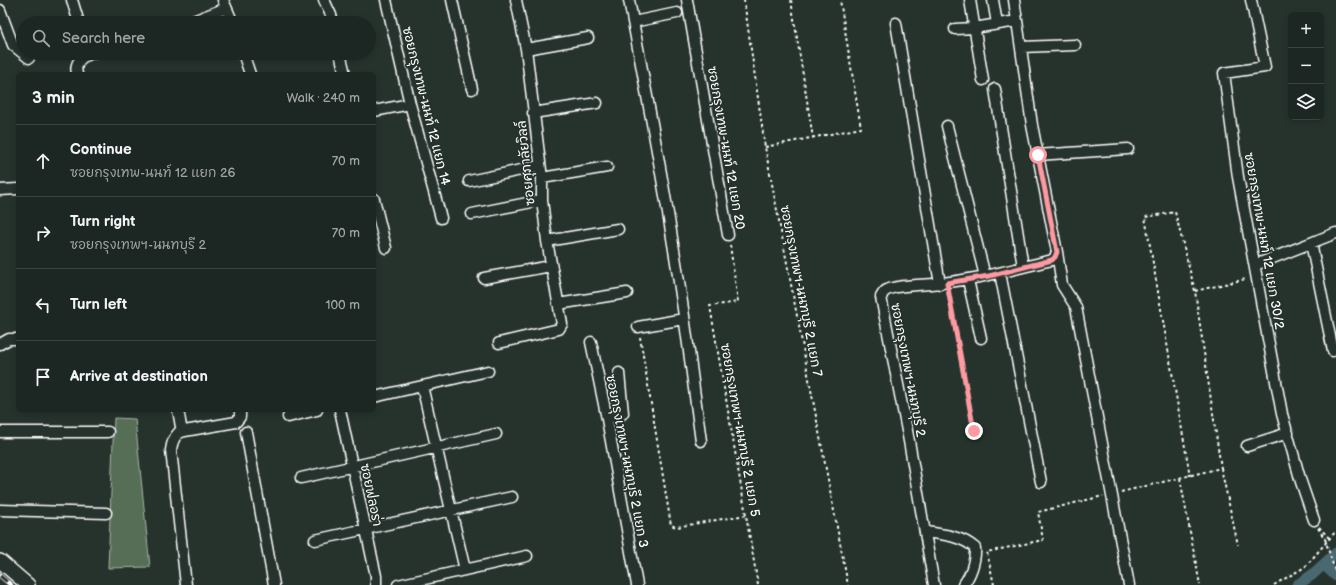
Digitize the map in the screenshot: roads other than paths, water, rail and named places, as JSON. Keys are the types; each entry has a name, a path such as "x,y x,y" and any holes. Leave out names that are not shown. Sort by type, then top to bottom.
{"main road":[{"path":"0,561 28,585"}],"street":[{"path":"72,0 77,16"},
{"path":"324,0 331,16"},
{"name":"ซอยกรุงเทพ-นนท์ 12 แยก 14","path":"386,0 410,104 441,218"},
{"path":"452,0 472,89"},
{"name":"ซอยศุภาลัยวิลล์","path":"499,342 559,329 562,324 547,241 542,200 542,178 526,49 516,0"},
{"path":"629,0 658,152 701,441"},
{"name":"ซอยกรุงเทพ-นนท์ 12 แยก 20","path":"687,0 728,235"},
{"path":"970,0 983,80"},
{"path":"993,0 997,24"},
{"path":"1014,0 1032,125 1062,285 1076,307 1129,585"},
{"name":"ซอยกรุงเทพ-นนท์ 12 แยก 30/2","path":"1251,0 1265,67 1224,73 1238,177 1282,414 1301,482 1314,520"},
{"path":"201,16 224,4 230,16"},
{"path":"0,10 13,45 16,47"},
{"path":"633,22 677,13"},
{"path":"955,30 1017,21"},
{"path":"896,23 943,283"},
{"path":"526,49 588,38"},
{"path":"1021,47 1075,45"},
{"path":"76,72 75,67 78,60"},
{"path":"245,60 249,72"},
{"path":"342,60 345,72"},
{"path":"995,89 1024,267"},
{"path":"533,113 596,103"},
{"path":"376,111 410,104"},
{"path":"948,126 985,276"},
{"path":"1038,155 1128,149"},
{"path":"470,181 540,166"},
{"path":"542,178 608,167"},
{"path":"0,190 16,189"},
{"path":"472,214 542,200"},
{"path":"376,207 386,248"},
{"path":"547,241 618,229"},
{"path":"1255,265 1336,233"},
{"path":"1311,243 1333,351"},
{"name":"ซอยกรุงเทพฯ-นนทบุรี 2","path":"934,585 881,297 886,290 904,286 968,280 1052,260 1057,252"},
{"path":"484,278 551,266"},
{"path":"1000,273 1040,482"},
{"path":"968,280 981,338"},
{"path":"558,304 626,293"},
{"path":"638,327 684,319"},
{"path":"0,344 9,339 16,339"},
{"name":"ซอยกรุงเทพฯ-นนทบุรี 2 แยก 3","path":"591,342 607,419 637,585"},
{"path":"376,397 488,371"},
{"path":"607,419 622,415 623,413 619,373"},
{"path":"422,386 465,570"},
{"path":"178,412 182,432"},
{"path":"186,585 171,450 174,437 179,432 236,422 240,417 240,412"},
{"path":"288,417 309,412"},
{"name":"ซอยฟลอร่า","path":"340,412 376,576 376,585"},
{"path":"0,432 108,432"},
{"path":"246,432 274,585"},
{"path":"1247,446 1288,433"},
{"path":"301,478 496,434"},
{"path":"315,540 512,497"},
{"path":"0,510 106,513"},
{"path":"924,532 943,534 960,539 975,548 970,572 966,582 963,585"},
{"path":"398,585 527,556"}],"waterway":[{"path":"1297,585 1312,575 1336,553"},
{"path":"1324,565 1336,576"}],"railway":[{"path":"0,576 11,585"}]}
